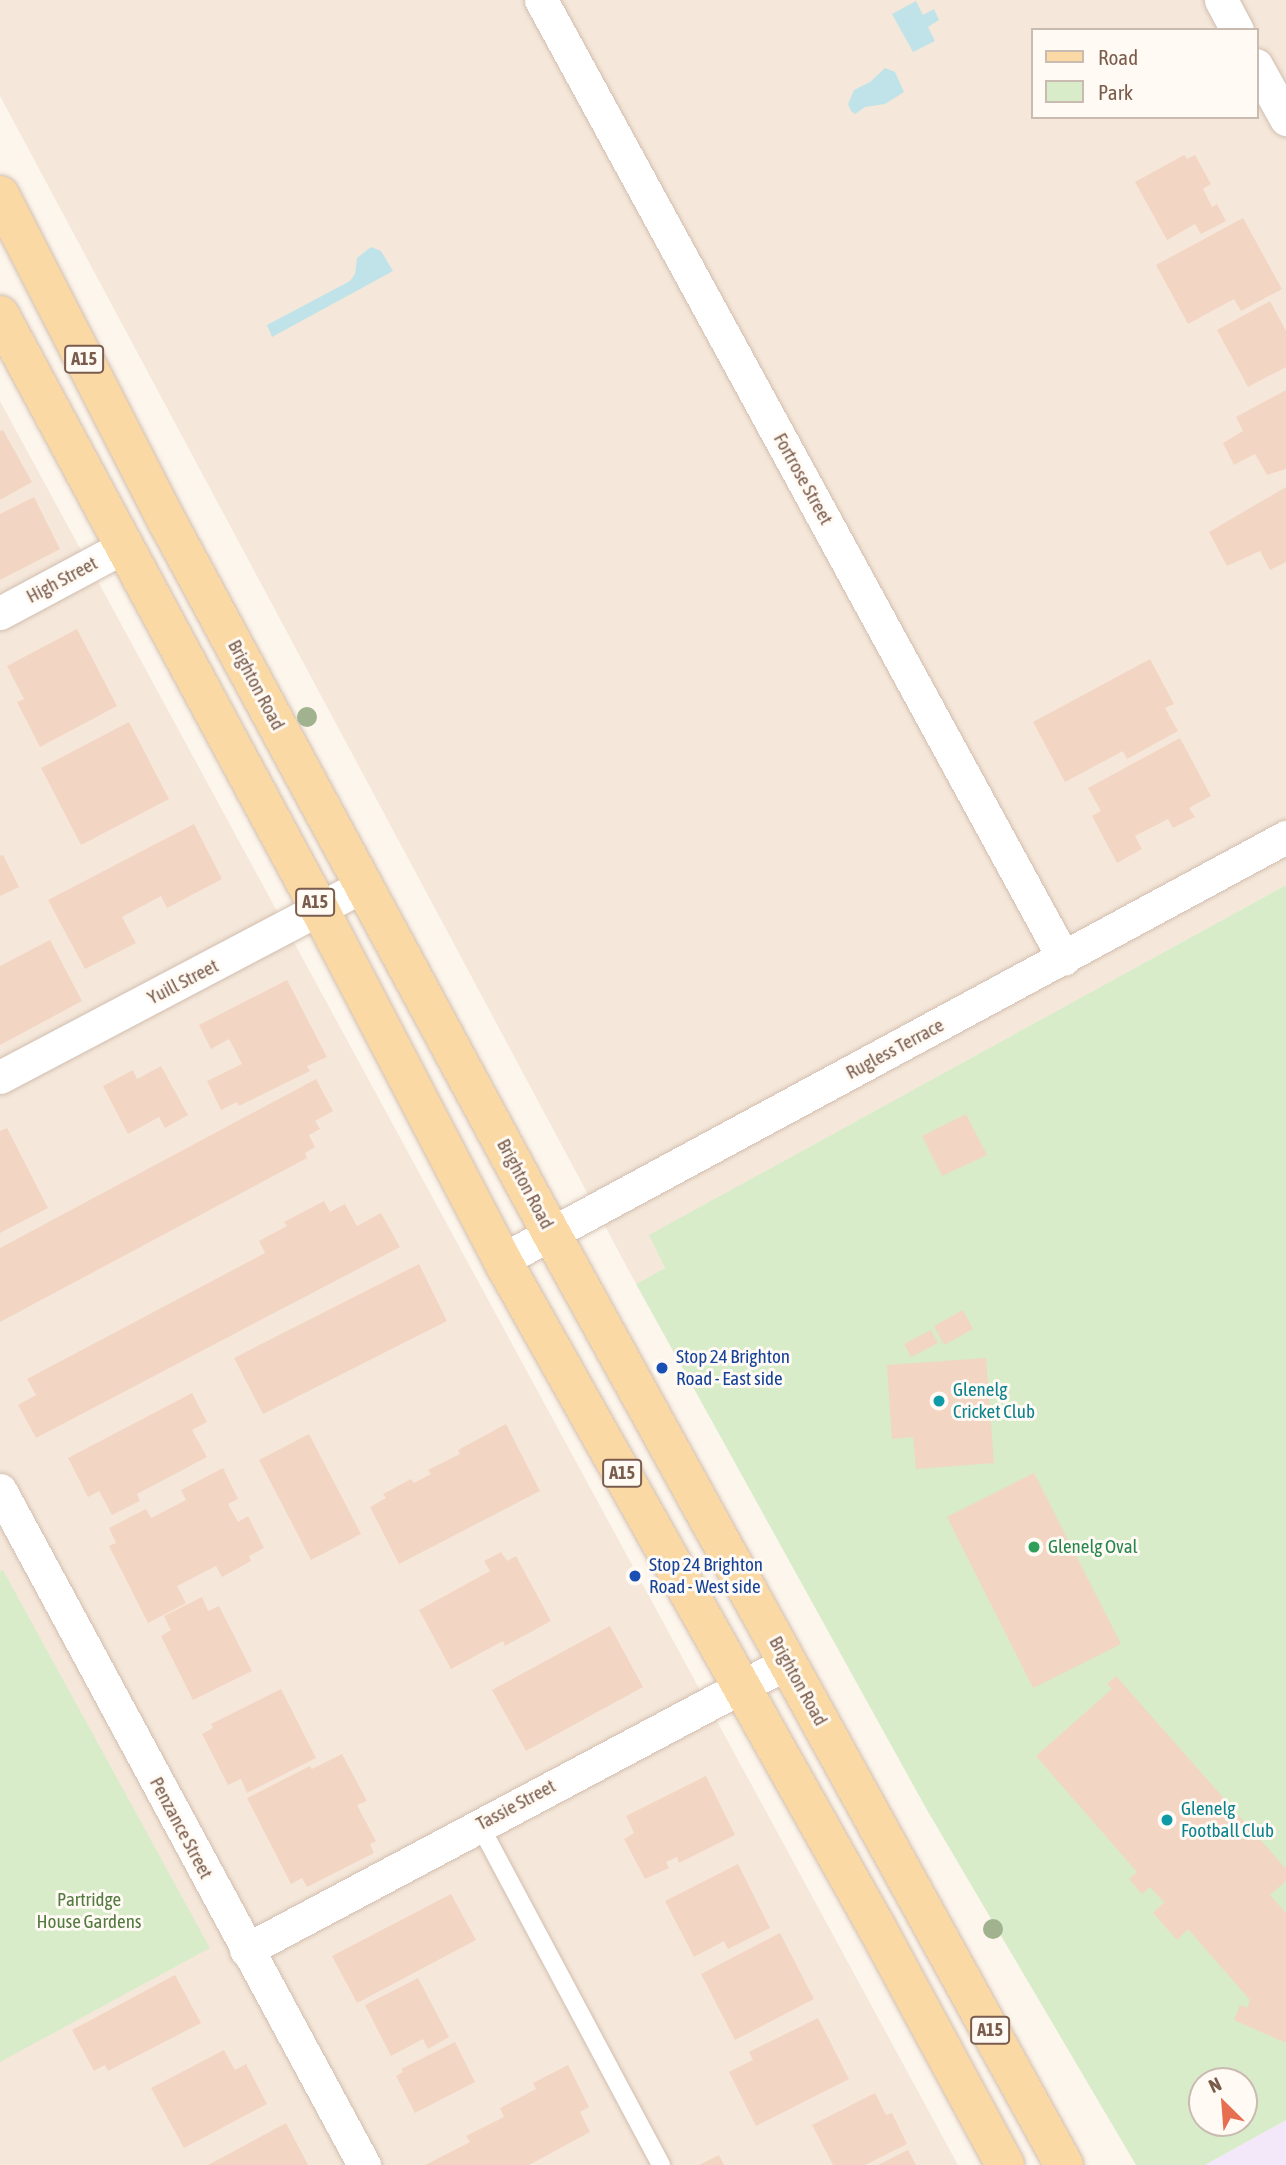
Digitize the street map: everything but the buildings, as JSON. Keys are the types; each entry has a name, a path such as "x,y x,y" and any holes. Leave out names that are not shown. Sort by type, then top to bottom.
{"main road":[{"name":"Brighton Road","path":"0,195 168,523 551,1233 1065,2165"},
{"name":"A15","path":"0,315 320,910 502,1260 739,1687 877,1928 1005,2165"},
{"path":"820,1827 837,1835 852,1835 862,1829 870,1817 863,1800"},
{"path":"877,1928 876,1900 899,1886 916,1895"}],"street":[{"name":"Fortrose Street","path":"541,0 1065,959"},
{"path":"1221,0 1236,28"},
{"path":"1258,69 1286,119"},
{"name":"High Street","path":"0,613 123,547"},
{"name":"Rugless Terrace","path":"502,1260 1065,959 1286,837"},
{"name":"Yuill Street","path":"0,1077 364,885"},
{"name":"Penzance Street","path":"0,1490 364,2165"},
{"name":"Tassie Street","path":"246,1950 788,1662"}],"lane":[{"path":"479,1824 661,2165"}],"shaded area":[{"path":"0,0 1286,0 1286,885 650,1235 665,1268 636,1284 0,96"},
{"path":"0,401 958,2165 0,2165"},
{"path":"1286,2120 1286,2165 1205,2165 1258,2137"}],"green space":[{"name":"Glenelg Oval","path":"1286,885 1286,2120 1258,2136 1258,2067 1188,2067 1188,2137 1255,2137 1205,2165 1136,2165 927,1810 636,1284 665,1268 649,1235"},
{"name":"Partridge House Gardens","path":"3,1570 210,1948 0,2062 0,1571"}],"water":[{"path":"916,1 923,15 934,9 939,20 928,27 935,41 913,52 892,14"},
{"path":"885,68 895,72 904,92 885,104 865,107 855,114 848,104 854,90 870,82"},
{"path":"371,247 381,251 393,271 272,337 267,325 350,281 355,274 357,258"}],"place":[{"name":"Stop 24 Brighton Road - East side","path":"662,1368"},
{"name":"Glenelg Cricket Club","path":"939,1401"},
{"name":"Glenelg Oval","path":"1034,1547"},
{"name":"Stop 24 Brighton Road - West side","path":"635,1576"},
{"name":"Glenelg Football Club","path":"1167,1820"}]}
